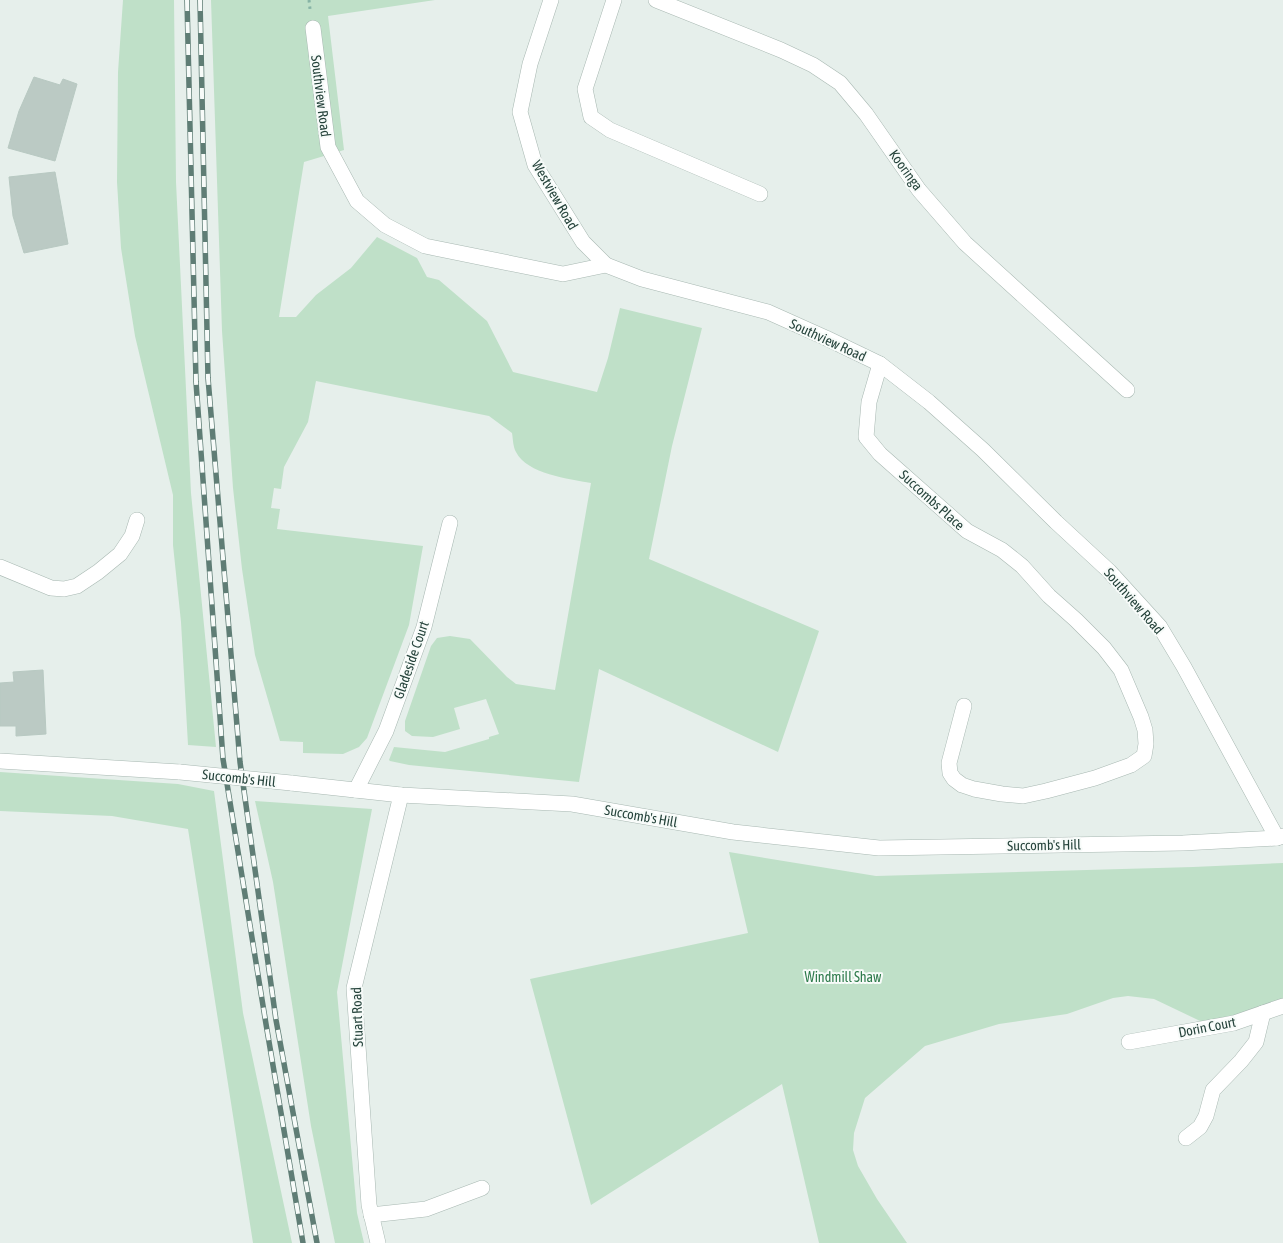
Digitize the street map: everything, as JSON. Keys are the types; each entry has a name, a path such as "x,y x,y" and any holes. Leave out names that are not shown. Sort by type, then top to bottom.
{"street":[{"name":"Westview Road","path":"551,0 530,64 520,112 536,166 583,242 606,264"},
{"path":"614,0 585,89 591,117 610,130 760,194"},
{"name":"Kooringa","path":"656,0 781,50 813,65 840,82 866,114 919,190 966,243 1127,390"},
{"name":"Southview Road","path":"313,28 328,147 357,201 385,225 425,246 563,274 606,264 642,279 768,312 880,364 929,402 983,450 1109,571 1160,627 1280,837"},
{"name":"Succombs Place","path":"880,364 869,402 866,437 880,454 967,531 1002,550 1022,566 1048,596 1104,648 1121,670 1145,730 1146,744 1144,756 1131,765 1046,792 1023,796 974,789 962,785 950,773 949,763 964,706"},
{"path":"0,567 51,588 64,590 77,586 120,554 132,536 137,520"},
{"name":"Gladeside Court","path":"356,790 386,731 424,627 450,523"},
{"name":"Succomb's Hill","path":"0,761 180,772 401,795 572,804 733,832 879,848 1183,843 1280,837"},
{"name":"Stuart Road","path":"378,1243 369,1205 354,988 401,795"},
{"name":"Dorin Court","path":"1129,1042 1234,1023 1283,1006"},
{"path":"1186,1138 1200,1127 1206,1116 1213,1090 1241,1061 1256,1042 1263,1013"},
{"path":"372,1215 426,1209 482,1188"}],"green space":[{"path":"123,0 174,0 176,182 191,493 216,747 188,745 181,622 173,545 173,495 135,336 121,248 117,182 118,72"},
{"path":"211,0 435,0 328,16 344,150 304,162 279,317 296,317 316,295 351,268 377,237 417,258 427,277 439,280 487,321 513,372 597,392 608,358 620,308 702,328 672,446 649,559 819,631 778,752 599,669 579,782 409,765 390,761 394,747 445,752 489,739 489,737 499,734 486,699 454,708 460,729 433,737 412,736 405,731 405,721 431,646 437,638 450,636 470,639 516,684 555,690 591,483 549,474 529,466 516,452 512,433 489,416 316,381 308,422 284,467 281,489 274,488 271,508 280,509 277,529 423,546 409,625 367,738 359,747 343,754 303,753 303,742 280,741 255,655 242,569 233,488 222,331"},
{"path":"0,772 178,784 214,791 243,1013 292,1243 253,1243 188,829 112,816 0,811"},
{"path":"255,801 372,809 337,992 357,1213 364,1243 335,1243 311,1126 273,882"},
{"name":"Windmill Shaw","path":"729,852 876,876 1283,863 1283,1005 1219,1030 1154,999 1128,996 1113,998 1067,1014 999,1024 925,1046 865,1098 854,1133 853,1150 858,1166 877,1199 907,1243 819,1243 782,1084 591,1205 530,979 748,933"}],"building":[{"path":"34,77 60,85 63,79 77,84 55,161 8,148 19,111"},
{"path":"55,172 68,244 24,253 13,216 9,177"},
{"path":"43,670 46,734 16,736 16,726 0,726 0,683 14,682 13,672"}],"railway":[{"path":"187,0 196,382 223,759 303,1243"},
{"path":"200,0 208,378 240,762 276,1020 317,1243"}]}
